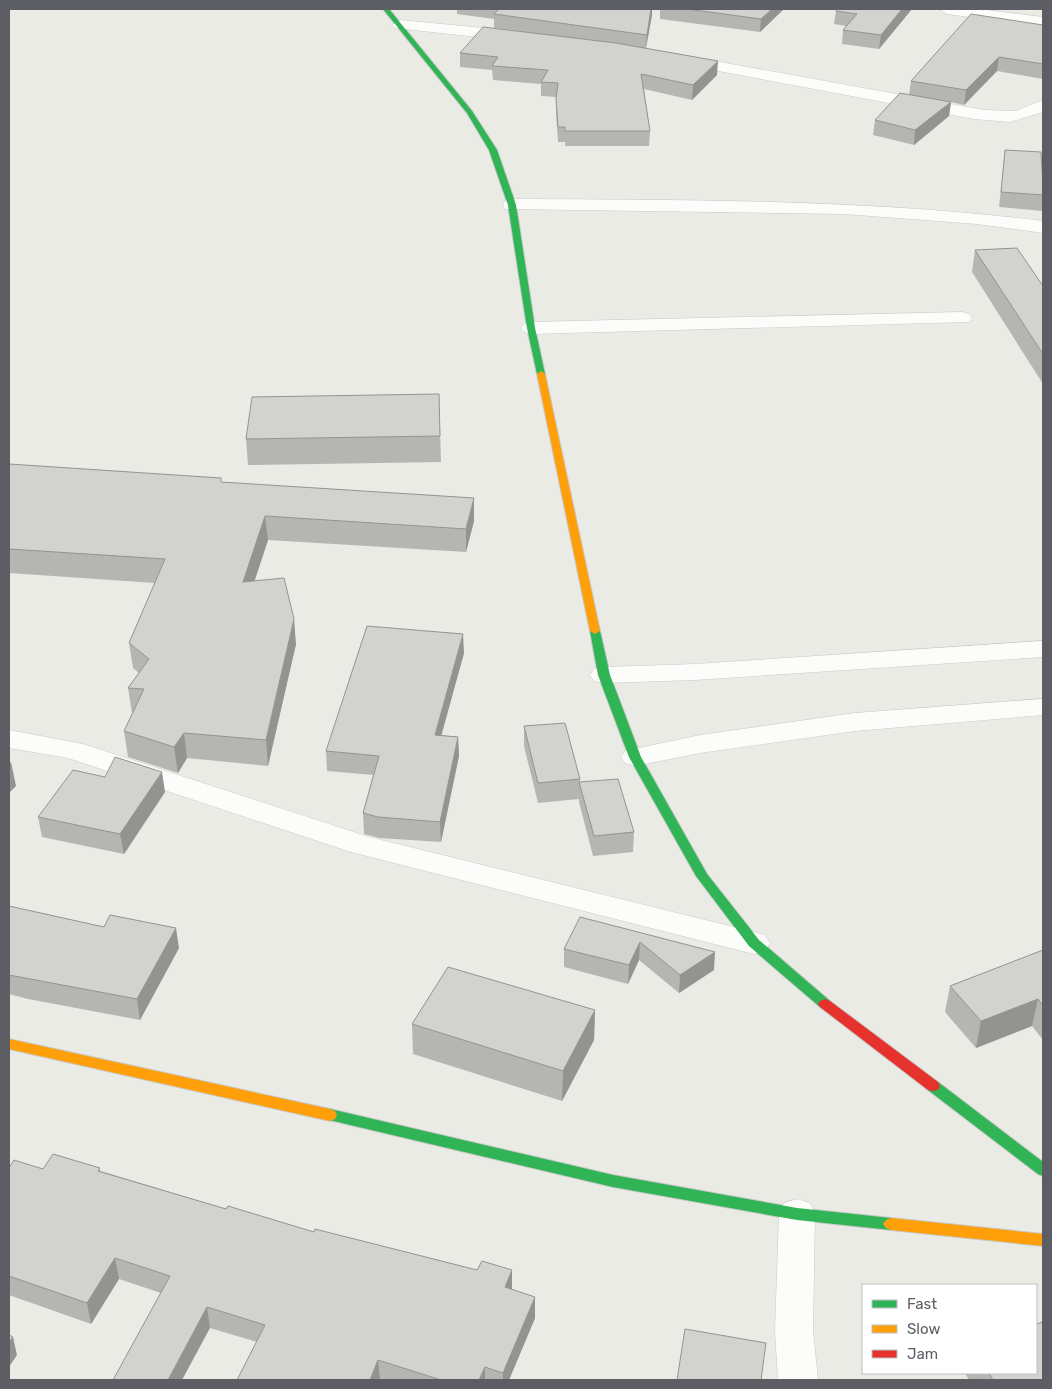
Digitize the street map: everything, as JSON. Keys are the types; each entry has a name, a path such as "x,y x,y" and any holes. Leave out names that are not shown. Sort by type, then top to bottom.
{"main road":[{"path":"386,9 470,112 493,150 512,205 530,328 604,675 635,757 702,876 754,943 832,1010 1043,1170"},
{"path":"9,1044 613,1181 797,1214 1043,1240"}],"street":[{"path":"947,9 1043,22"},
{"path":"400,25 471,30 530,38"},
{"path":"665,57 1003,118 1027,114 1043,105"},
{"path":"512,205 730,206 911,213 1000,220 1043,227"},
{"path":"530,328 962,318"},
{"path":"604,675 695,672 1043,649"},
{"path":"635,757 700,744 855,722 1043,707"},
{"path":"9,740 73,750 362,846 754,943"},
{"path":"797,1214 794,1331 798,1380"}],"building":[{"path":"499,9 651,9 647,35 494,14"},
{"path":"687,9 772,9 761,19"},
{"path":"837,9 902,9 881,35 843,30 857,14 836,11"},
{"path":"971,14 1043,25 1043,64 999,57 966,90 911,81"},
{"path":"483,27 616,43 718,61 693,85 641,74 650,131 565,131 565,127 558,127 556,99 558,83 541,82 548,70 492,66 498,57 460,53"},
{"path":"900,93 951,102 915,130 875,120"},
{"path":"1005,150 1041,152 1043,195 1001,192"},
{"path":"1017,248 1043,286 1043,354 975,250"},
{"path":"439,394 440,436 246,439 252,397"},
{"path":"9,464 221,478 221,482 474,498 466,529 265,516 243,582 284,578 294,619 266,740 184,733 174,747 124,731 144,689 128,688 149,659 129,643 165,559 9,549"},
{"path":"367,626 463,634 435,735 458,737 440,822 378,817 363,813 379,756 326,751"},
{"path":"565,723 580,779 538,783 524,726"},
{"path":"115,757 162,772 120,834 38,817 73,770 105,777"},
{"path":"618,779 634,832 594,836 579,782"},
{"path":"9,906 104,927 110,915 176,928 137,999 9,975"},
{"path":"580,917 715,952 680,975 640,942 629,965 564,949"},
{"path":"1043,950 1043,1006 1038,999 981,1021 950,986"},
{"path":"448,967 595,1010 563,1071 412,1024"},
{"path":"53,1154 100,1168 98,1171 226,1209 228,1206 314,1232 315,1229 477,1270 482,1261 512,1270 505,1287 535,1297 503,1373 485,1367 479,1380 441,1380 378,1360 370,1380 237,1380 265,1325 207,1307 168,1380 113,1380 170,1276 115,1258 87,1303 9,1276 9,1168 14,1160 43,1169"},
{"path":"1043,1322 1043,1380 993,1380 990,1374 1037,1374 1037,1324"},
{"path":"685,1329 766,1343 761,1380 677,1380"}],"traffic: fast":[{"path":"386,9 470,112 493,150 512,205 531,328 541,374"},
{"path":"595,631 604,675 635,757 702,876 754,943 825,1004"},
{"path":"933,1086 1043,1170"},
{"path":"330,1115 613,1181 797,1214 891,1224"}],"traffic: slow":[{"path":"541,374 595,631"},
{"path":"9,1044 330,1115"},
{"path":"891,1224 1043,1240"}],"traffic: jam":[{"path":"825,1004 933,1086"}]}
